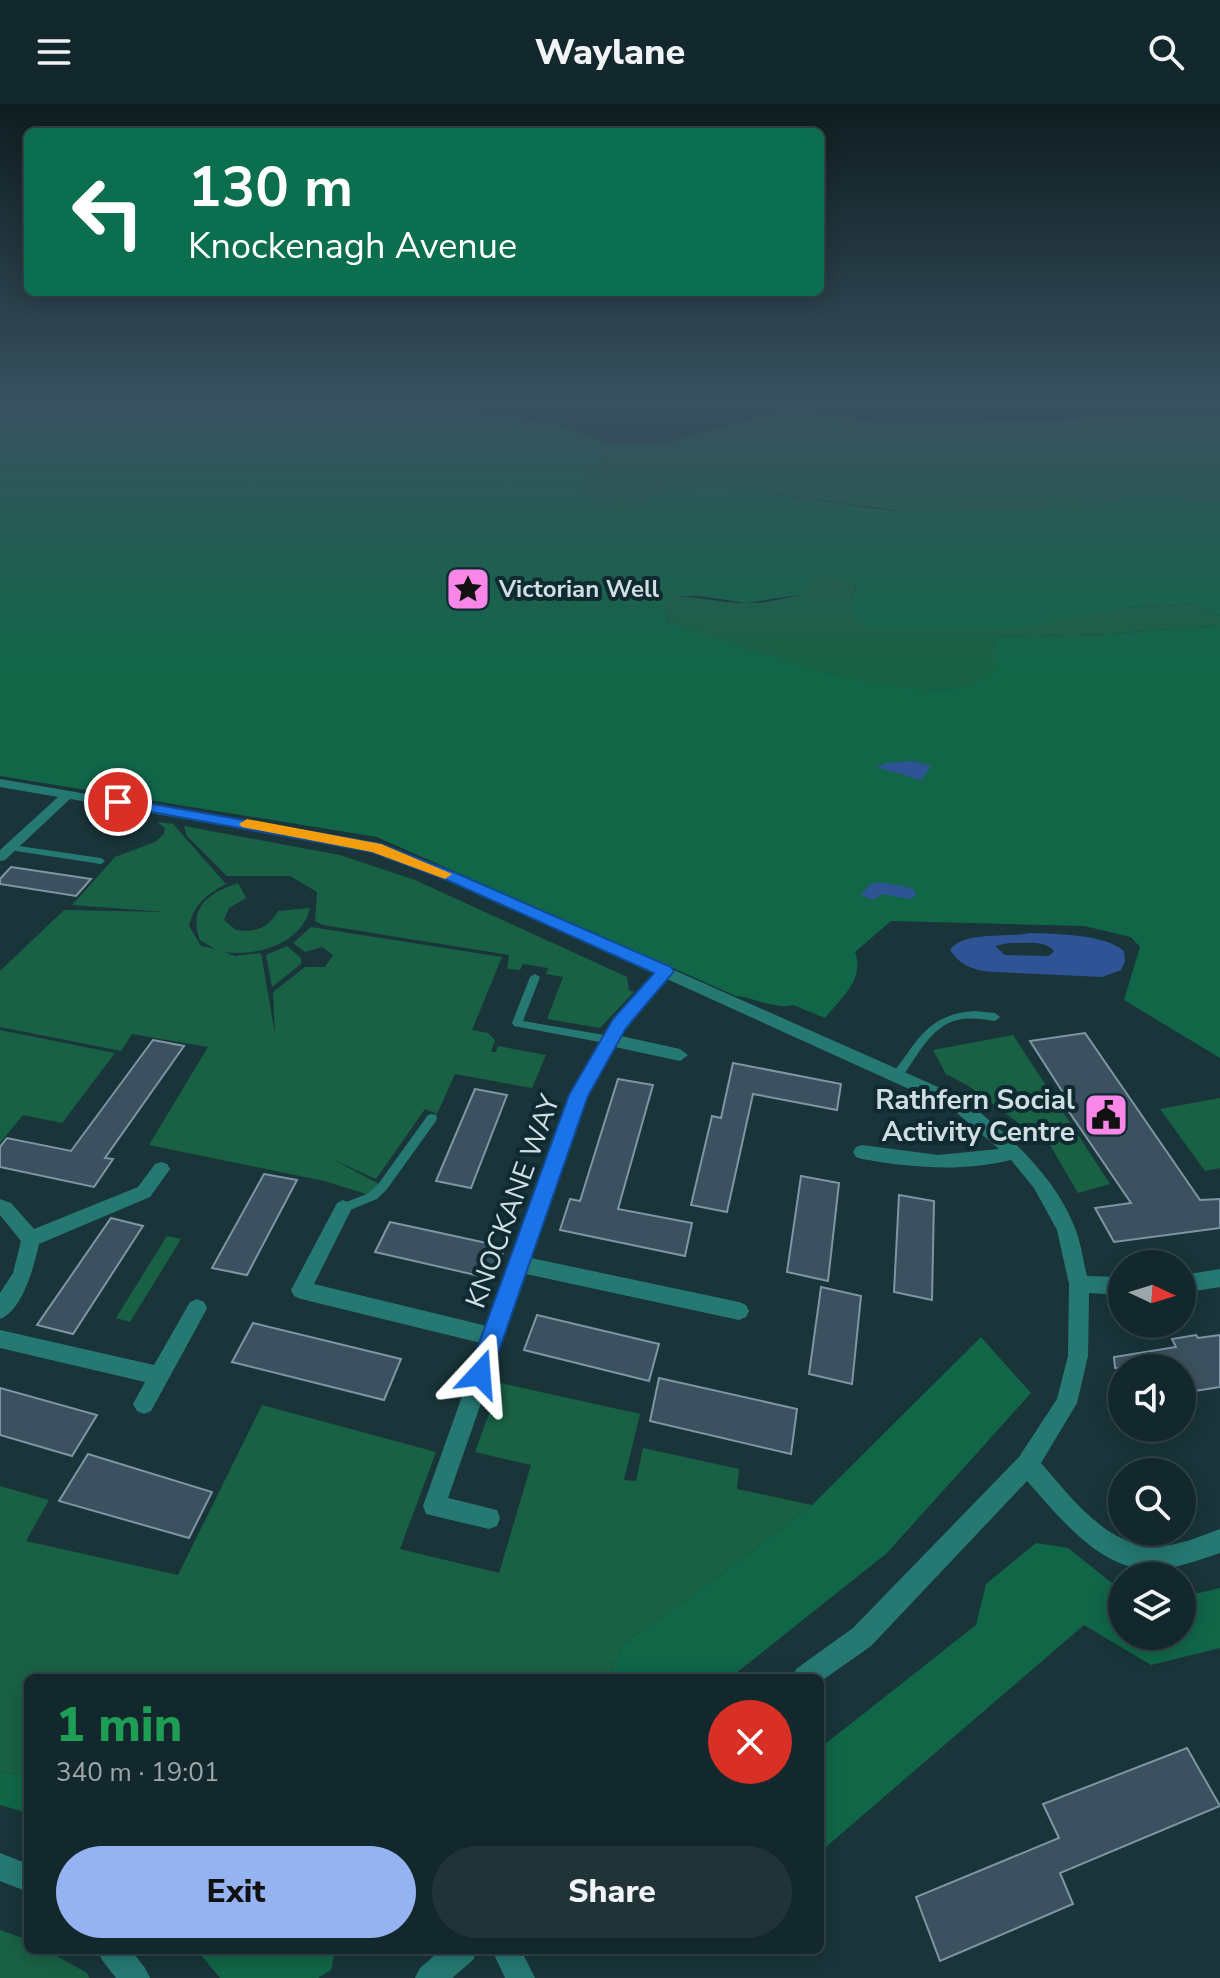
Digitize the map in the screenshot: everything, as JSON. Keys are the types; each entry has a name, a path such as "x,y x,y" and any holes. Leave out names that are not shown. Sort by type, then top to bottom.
{"street":[{"path":"0,783 376,848 452,877 957,1103 1015,1152 1040,1183 1066,1229 1079,1284 1078,1356 1066,1403 1027,1465 862,1637 811,1674"},
{"path":"0,857 68,794"},
{"name":"KNOCKANE WAY","path":"489,1518 434,1506 579,1095 620,1024 665,971"},
{"path":"610,1040 680,1055"},
{"path":"862,1152 919,1163 951,1164 1015,1152"},
{"path":"31,1239 144,1192 161,1169"},
{"path":"0,1207 5,1208 31,1239"},
{"path":"343,1208 301,1290 493,1337"},
{"path":"0,1310 22,1276 31,1239"},
{"path":"519,1264 739,1311"},
{"path":"1196,1282 1220,1278"},
{"path":"1079,1284 1108,1285"},
{"path":"144,1404 197,1308"},
{"path":"0,1339 159,1376"},
{"path":"1027,1465 1081,1522 1123,1552 1148,1558 1179,1554 1220,1541"},
{"path":"0,1867 24,1876"},
{"path":"115,1954 135,1978"},
{"path":"430,1978 458,1954"},
{"path":"508,1954 520,1978"}],"lane":[{"path":"12,848 101,861"},
{"path":"535,977 517,1023 610,1040"},
{"path":"897,1076 937,1023 952,1015 973,1013 995,1017"},
{"path":"343,1208 373,1196 383,1186 432,1118"}],"green space":[{"path":"0,491 581,491 620,504 676,491 752,491 894,511 1042,509 1136,495 1220,499 1220,616 1196,604 1125,608 1005,630 870,627 855,619 851,603 857,582 816,576 804,594 746,603 700,596 669,596 666,609 668,622 776,657 863,681 940,690 969,685 996,670 994,637 1110,634 1220,625 1220,1058 1124,1000 1140,947 1131,937 1084,926 891,921 855,952 857,971 850,988 825,1018 793,1005 780,1006 736,996 377,837 0,776"},
{"path":"581,491 676,491 620,504"},
{"path":"753,491 1220,491 1220,499 1136,495 1042,509 900,511"},
{"path":"815,576 857,581 851,603 1125,608 1196,604 1220,616 1220,625 1110,634 994,637 997,670 969,685 940,690 863,681 668,622 668,596 736,603 768,602 804,594"},
{"path":"157,822 173,824 226,884 202,900 191,918 189,926 201,946 215,949 200,940 197,929 203,903 238,883 246,898 229,908 224,920 236,930 260,928 270,922 278,911 310,908 298,931 288,939 263,950 224,952 235,956 261,953 275,1034 273,992 305,967 325,967 333,955 322,947 305,952 293,943 311,927 502,957 472,1030 488,1033 495,1040 491,1052 496,1052 498,1046 546,1055 532,1088 455,1074 437,1114 425,1109 376,1179 332,1159 383,1186 373,1196 324,1181 149,1145 208,1047 132,1034 121,1051 0,1027 0,971 64,910 166,912 72,905 115,857 155,842 164,834 165,828"},
{"path":"184,826 340,855 415,880 627,977 629,990 634,992 600,1028 547,1019 563,977 546,974 548,968 523,964 520,970 507,969 509,955 323,925 315,921 317,892 290,876 227,876 187,836"},
{"path":"287,946 301,958 301,964 272,987 266,955"},
{"path":"0,1030 115,1053 62,1123 23,1115 0,1143"},
{"path":"1013,1035 1110,1184 1078,1193 1040,1128 1028,1130 967,1085 946,1074 933,1050"},
{"path":"1220,1098 1220,1168 1205,1171 1160,1109"},
{"path":"167,1236 181,1239 130,1322 116,1318"},
{"path":"981,1337 1031,1393 887,1553 735,1674 610,1674 623,1644 812,1505"},
{"path":"500,1383 640,1414 624,1480 636,1481 643,1448 739,1469 737,1489 812,1505 623,1644 610,1674 24,1674 24,1775 0,1772 0,1486 49,1500 26,1541 178,1575 262,1405 436,1452 400,1549 499,1573 531,1465 475,1452"},
{"path":"1036,1543 1068,1548 1108,1580 1108,1639 1084,1625 824,1849 824,1745 976,1625 986,1584"},
{"path":"1220,1588 1220,1648 1151,1665 1126,1650 1196,1650 1196,1594"},
{"path":"0,1772 24,1775 24,1812 0,1805"},
{"path":"0,1930 24,1939 24,1954 53,1954 87,1973 89,1978 0,1978"},
{"path":"200,1954 334,1954 331,1970 318,1978 220,1978"}],"water":[{"path":"913,761 931,766 921,780 876,767 887,763"},
{"path":"878,882 911,888 917,894 910,899 883,894 873,900 861,895 869,885"},
{"path":"1030,933 1105,941 1124,951 1125,961 1121,970 1102,977 994,972 969,967 950,950 965,940","holes":["1039,943 1054,951 1049,956 1005,955 995,946"]}],"building":[{"path":"11,867 91,879 76,896 0,884 0,879"},
{"name":"Rathfern Social Activity Centre","path":"1085,1033 1200,1200 1220,1199 1220,1228 1114,1242 1095,1208 1131,1203 1063,1103 1069,1102 1030,1041"},
{"path":"153,1040 184,1046 105,1158 113,1159 94,1187 0,1167 0,1147 7,1138 71,1151"},
{"path":"733,1063 841,1084 837,1110 753,1094 727,1212 691,1205 712,1116 721,1118"},
{"path":"618,1079 653,1085 618,1209 692,1223 685,1256 560,1230 570,1199 580,1201"},
{"path":"475,1089 507,1095 471,1188 436,1181"},
{"path":"264,1174 297,1180 247,1275 212,1268"},
{"path":"801,1176 839,1183 828,1281 787,1272"},
{"path":"899,1195 934,1201 932,1300 894,1292"},
{"path":"111,1218 143,1226 73,1334 37,1325"},
{"path":"390,1222 505,1247 493,1279 375,1252"},
{"path":"821,1287 861,1296 852,1384 809,1374"},
{"path":"537,1315 659,1344 649,1381 524,1350"},
{"path":"253,1323 401,1359 384,1400 232,1362"},
{"path":"1220,1335 1220,1387 1196,1391 1196,1354 1133,1354 1176,1347 1172,1339"},
{"path":"659,1378 797,1409 791,1454 650,1421"},
{"path":"0,1388 97,1415 72,1456 0,1435"},
{"path":"88,1454 212,1492 189,1538 59,1501"},
{"path":"1187,1748 1220,1806 1060,1873 1073,1904 940,1961 916,1897 1059,1838 1043,1804"}],"slow traffic":[{"path":"247,824 376,848 445,874"}],"place":[{"name":"Victorian Well","path":"468,589"},
{"name":"Rathfern Social Activity Centre","path":"1106,1115"}],"route":[{"path":"118,802 376,848 452,877 665,971 620,1024 579,1095 480,1374"}]}
